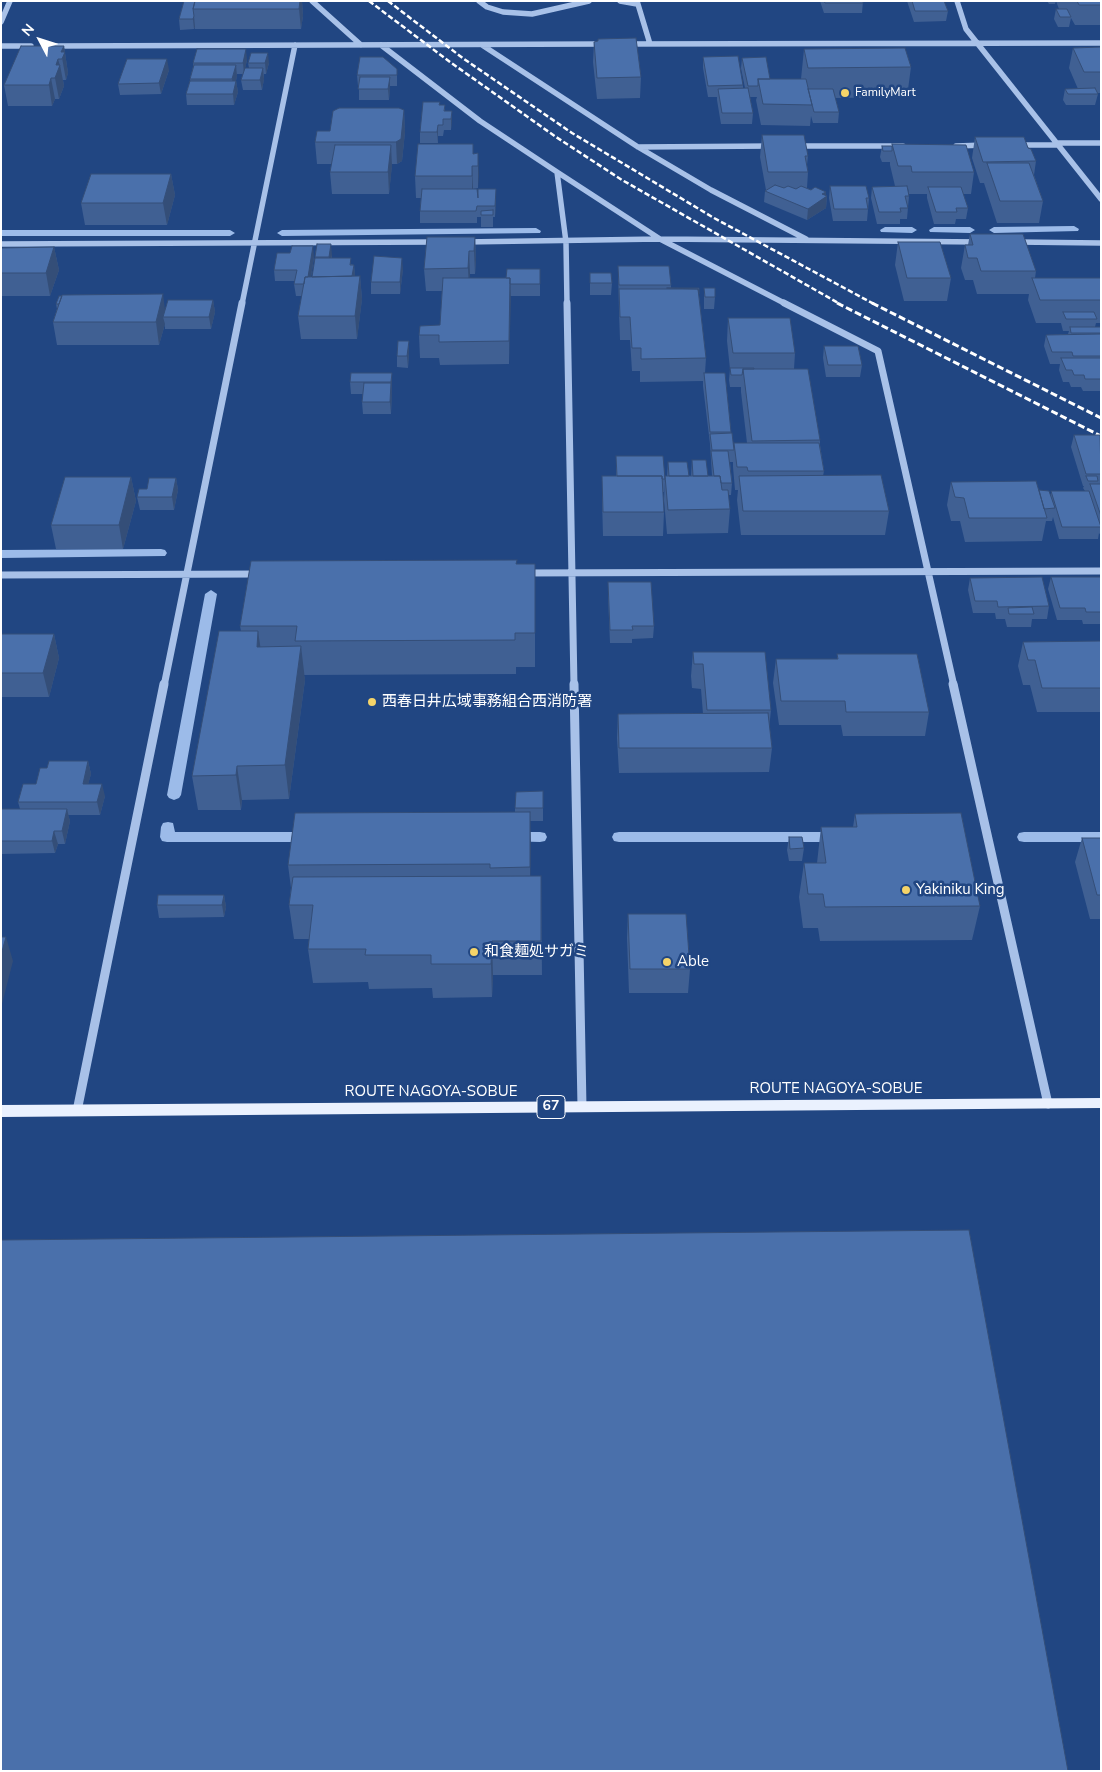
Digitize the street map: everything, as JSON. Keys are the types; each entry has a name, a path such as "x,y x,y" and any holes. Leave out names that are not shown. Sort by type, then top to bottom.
{"main road":[{"name":"ROUTE NAGOYA-SOBUE","path":"1,1111 1101,1103"}],"street":[{"path":"1,22 10,1"},
{"path":"312,1 361,45"},
{"path":"479,1 487,7 503,12 532,14 589,1"},
{"path":"620,1 637,2 650,44"},
{"path":"956,1 966,30 1101,199"},
{"path":"620,44 1101,43"},
{"path":"48,46 610,44"},
{"path":"78,1111 294,45"},
{"path":"381,45 480,121 660,239 878,351 1048,1104"},
{"path":"482,45 638,147 711,190 809,240"},
{"path":"1,46 38,46"},
{"path":"1008,145 1101,143"},
{"path":"949,146 989,145"},
{"path":"638,147 782,146"},
{"path":"792,146 909,146"},
{"path":"557,172 566,242 582,1107"},
{"path":"459,242 566,242 660,239 984,242"},
{"path":"1,244 449,242"},
{"path":"1013,242 1101,243"},
{"path":"513,573 1101,572"},
{"path":"1,575 266,574"}],"building":[{"path":"184,1 195,1 193,19 179,19"},
{"path":"195,1 300,1 299,9 193,9"},
{"path":"824,1 863,1 863,3 825,3"},
{"path":"912,1 944,1 948,11 915,11"},
{"path":"1077,1 1101,1 1101,5 1079,5"},
{"path":"1056,9 1067,9 1071,17 1060,17"},
{"path":"636,38 641,77 597,78 594,42 598,41 598,39"},
{"path":"21,46 64,46 61,52 65,52 62,59 58,59 56,65 60,65 55,78 51,78 49,85 4,85"},
{"path":"1101,47 1101,72 1084,72 1073,48"},
{"path":"905,48 911,67 808,68 804,49"},
{"path":"197,49 246,49 243,63 193,63"},
{"path":"251,53 268,53 265,63 248,63"},
{"path":"738,56 743,85 708,86 703,57"},
{"path":"360,57 383,57 397,69 397,75 357,75"},
{"path":"766,57 770,79 758,79 758,86 748,86 742,58"},
{"path":"127,59 167,59 159,83 118,84"},
{"path":"194,65 236,65 232,79 190,79"},
{"path":"245,68 263,68 260,80 241,80"},
{"path":"360,77 390,77 388,89 358,89"},
{"path":"758,79 806,79 812,105 763,104"},
{"path":"190,81 236,81 233,94 186,94"},
{"path":"748,88 753,113 722,113 718,89"},
{"path":"1095,88 1098,94 1068,94 1065,89"},
{"path":"808,89 833,89 839,112 814,112"},
{"path":"423,102 440,102 439,105 445,105 444,111 452,111 451,119 443,119 443,125 438,125 437,132 420,132"},
{"path":"339,108 399,108 404,110 401,139 396,142 315,142 317,131 330,131 333,111"},
{"path":"762,135 804,135 808,156 805,156 808,172 768,172"},
{"path":"975,137 1024,137 1036,161 983,162"},
{"path":"418,144 473,144 473,154 478,153 478,166 472,166 472,176 415,176"},
{"path":"892,144 966,145 974,172 912,172 911,166 898,166"},
{"path":"335,145 391,145 388,172 330,172"},
{"path":"882,146 892,146 892,151 883,151"},
{"path":"987,163 1029,163 1043,201 1000,201"},
{"path":"91,174 171,174 163,203 81,203"},
{"path":"775,185 796,189 801,186 811,190 815,187 826,192 822,194 827,196 808,209 765,191"},
{"path":"830,186 866,186 869,198 866,198 868,209 834,209"},
{"path":"907,186 909,196 905,196 908,208 900,208 901,212 879,212 872,187"},
{"path":"928,187 961,187 968,208 956,208 957,212 936,212"},
{"path":"422,189 477,189 478,198 478,189 496,189 495,206 477,206 476,211 420,211"},
{"path":"493,210 493,215 481,215 481,211"},
{"path":"970,234 1023,234 1036,271 981,271 977,258 968,258 965,245 973,245"},
{"path":"427,237 475,237 474,251 469,251 468,268 424,269"},
{"path":"898,242 940,242 951,278 907,278"},
{"path":"317,244 331,244 329,257 315,257"},
{"path":"292,246 313,246 308,277 305,277 304,284 294,284 297,270 274,270 277,253 290,253"},
{"path":"54,247 46,273 1,273 1,248"},
{"path":"374,256 402,258 400,282 371,282"},
{"path":"315,258 351,258 350,265 354,265 352,276 312,277"},
{"path":"618,266 669,266 671,285 619,285"},
{"path":"507,269 540,269 540,284 510,284 510,278 506,278"},
{"path":"590,273 611,273 612,283 590,283"},
{"path":"360,276 355,316 298,316 305,277"},
{"path":"443,278 510,278 509,341 439,342 439,335 419,335 420,326 440,325"},
{"path":"1032,278 1101,278 1101,300 1040,300"},
{"path":"667,288 699,288 699,294 698,289"},
{"path":"704,288 715,288 715,297 705,297"},
{"path":"619,289 698,289 706,358 641,359 641,348 632,348 630,317 620,317"},
{"path":"163,294 156,322 53,322 62,295"},
{"path":"59,296 62,296 59,304 56,304"},
{"path":"168,300 213,300 209,317 163,317"},
{"path":"1063,312 1094,312 1097,319 1066,319"},
{"path":"728,318 790,318 795,353 733,353"},
{"path":"1070,327 1101,327 1101,333 1071,333"},
{"path":"1101,334 1101,356 1073,356 1072,352 1052,352 1046,335"},
{"path":"398,341 409,341 407,356 397,356"},
{"path":"824,346 858,346 862,365 828,365"},
{"path":"1061,358 1101,358 1101,379 1085,379 1084,375 1074,375 1072,370 1066,370"},
{"path":"730,368 754,369 743,369 742,375 731,375"},
{"path":"743,369 808,369 820,440 752,441"},
{"path":"351,373 392,373 391,382 350,382"},
{"path":"704,373 725,373 731,432 710,432"},
{"path":"364,383 391,383 390,402 362,402"},
{"path":"732,433 734,450 712,450 710,434"},
{"path":"1074,435 1100,435 1101,474 1086,474"},
{"path":"734,443 819,443 824,471 748,471 747,467 737,467"},
{"path":"711,451 728,451 732,483 721,483 720,476 714,476"},
{"path":"616,456 663,456 665,479 662,479 662,476 617,476"},
{"path":"692,460 706,460 708,476 693,476"},
{"path":"668,462 687,462 689,476 669,476"},
{"path":"881,475 889,511 743,511 739,476"},
{"path":"602,476 662,476 664,512 603,512"},
{"path":"665,476 720,476 722,490 728,490 730,509 668,510"},
{"path":"1086,476 1097,476 1098,481 1088,481"},
{"path":"65,477 131,477 119,525 51,525"},
{"path":"149,478 176,478 172,497 137,497 139,489 147,489"},
{"path":"1036,481 1047,518 969,518 964,498 955,497 951,482"},
{"path":"1090,484 1101,484 1101,516"},
{"path":"1039,490 1049,491 1055,508 1044,509"},
{"path":"1051,491 1089,491 1101,527 1062,527"},
{"path":"517,560 516,564 535,564 535,633 515,633 515,640 295,641 297,626 240,626 251,561"},
{"path":"1042,577 1049,606 998,607 997,601 975,601 970,578"},
{"path":"1051,577 1101,577 1101,612 1086,612 1085,608 1060,608"},
{"path":"608,582 651,582 654,626 632,626 633,630 610,630"},
{"path":"1032,607 1034,614 1009,614 1008,608"},
{"path":"219,631 258,631 257,647 301,646 285,765 237,766 236,775 192,776"},
{"path":"1,634 54,634 43,673 1,673"},
{"path":"1101,641 1101,688 1042,688 1035,660 1028,660 1023,642"},
{"path":"693,652 765,652 771,710 707,710 703,664 694,664"},
{"path":"837,654 917,654 929,712 846,712 845,701 781,701 776,659 838,659"},
{"path":"768,713 772,748 619,748 618,714"},
{"path":"49,761 88,761 83,784 102,784 97,802 18,802 23,784 36,784 40,768 47,768"},
{"path":"543,791 543,808 515,808 516,792"},
{"path":"1,809 67,809 62,831 54,831 52,841 1,841"},
{"path":"530,812 530,867 490,868 490,864 288,865 295,813"},
{"path":"961,813 980,906 825,907 823,894 808,894 804,863 826,863 821,827 857,827 855,814"},
{"path":"789,837 802,837 804,848 790,849"},
{"path":"1082,838 1101,838 1101,895 1097,895"},
{"path":"541,876 541,941 492,941 491,964 431,964 431,955 365,955 366,949 308,949 313,905 289,905 293,877"},
{"path":"158,895 224,895 222,905 157,905"},
{"path":"628,914 686,914 690,969 630,969"},
{"path":"1,937 6,937 1,955"},
{"path":"969,1230 1068,1771 1,1771 1,1240"}],"waterway":[{"path":"994,230 1074,229"},
{"path":"885,230 912,230"},
{"path":"934,230 970,230"},
{"path":"282,233 536,231"},
{"path":"1,233 230,233"},
{"path":"1,554 161,553"},
{"path":"174,795 211,594"},
{"path":"168,827 167,837 313,837"},
{"path":"511,837 540,837"},
{"path":"619,837 840,837"},
{"path":"1024,837 1101,837"}],"railway":[{"path":"369,1 450,62 556,137 622,180 840,304"},
{"path":"388,1 464,59 572,133 714,218 874,304"},
{"path":"837,303 1101,436"},
{"path":"872,303 1101,418"}],"place":[{"name":"FamilyMart","path":"845,93"},
{"name":"西春日井広域事務組合西消防署","path":"372,702"},
{"name":"Yakiniku King","path":"906,890"},
{"name":"和食麺処サガミ","path":"474,952"},
{"name":"Able","path":"667,962"}]}
